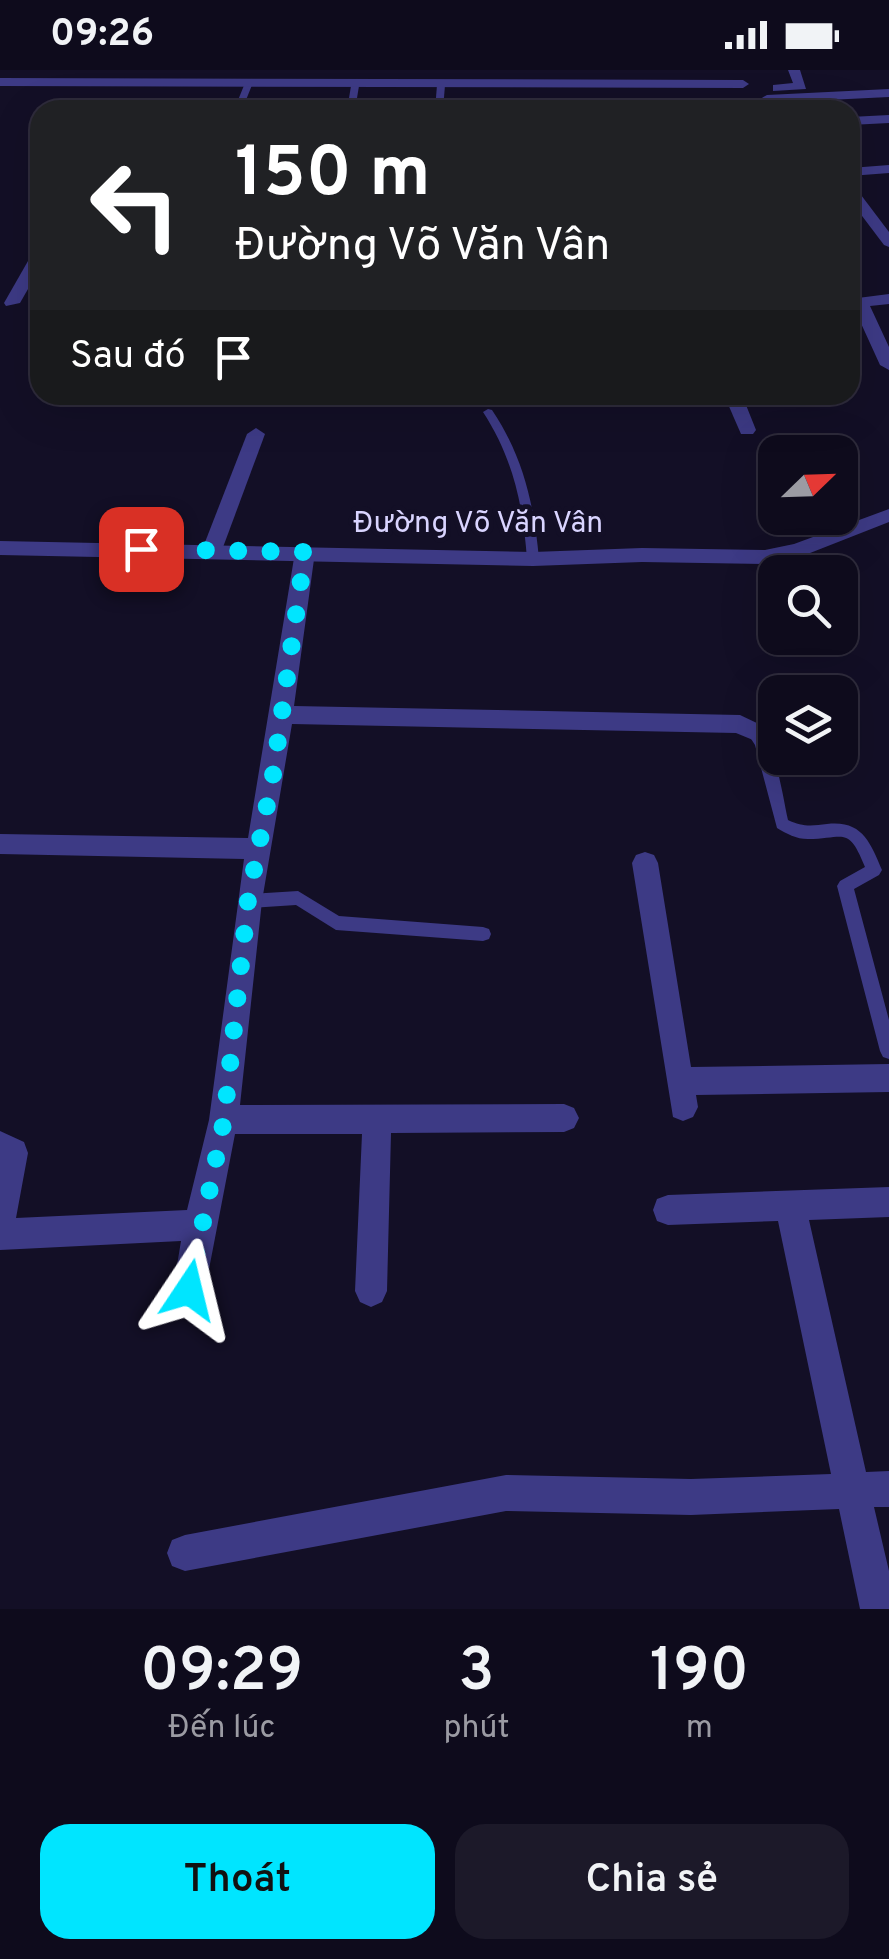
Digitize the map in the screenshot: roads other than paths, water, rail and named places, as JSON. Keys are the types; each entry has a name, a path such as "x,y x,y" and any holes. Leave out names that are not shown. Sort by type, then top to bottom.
{"street":[{"path":"373,86 376,70"},
{"path":"722,70 767,99 889,93"},
{"path":"0,82 241,80 373,86 449,80 801,86 794,70"},
{"path":"860,121 889,120"},
{"path":"860,171 889,169"},
{"path":"860,198 868,204 889,242"},
{"path":"13,304 30,273"},
{"path":"860,303 889,300"},
{"path":"860,313 889,365"},
{"path":"738,405 747,430"},
{"path":"212,550 256,434"},
{"name":"Đường Võ Văn Vân","path":"0,548 533,559 642,554 765,557 798,550 889,514"},
{"path":"189,1290 224,1120 248,900 305,552"},
{"path":"281,715 740,724 754,730"},
{"path":"0,844 258,849"},
{"path":"645,863 681,1094 889,1078"},
{"path":"224,1120 564,1118"},
{"path":"371,1291 377,1119"},
{"path":"0,1146 13,1153 0,1221"},
{"path":"668,1210 889,1202"},
{"path":"790,1206 879,1609"},
{"path":"0,1234 200,1226"},
{"path":"185,1553 506,1493 691,1497 889,1488"}],"lane":[{"path":"352,100 356,86"},
{"path":"488,412 519,465 529,504 533,559"},
{"path":"754,730 762,744 782,824 800,830 845,829 866,844 874,870 845,886 889,1051"},
{"path":"248,900 298,898 336,923 484,934"}]}
